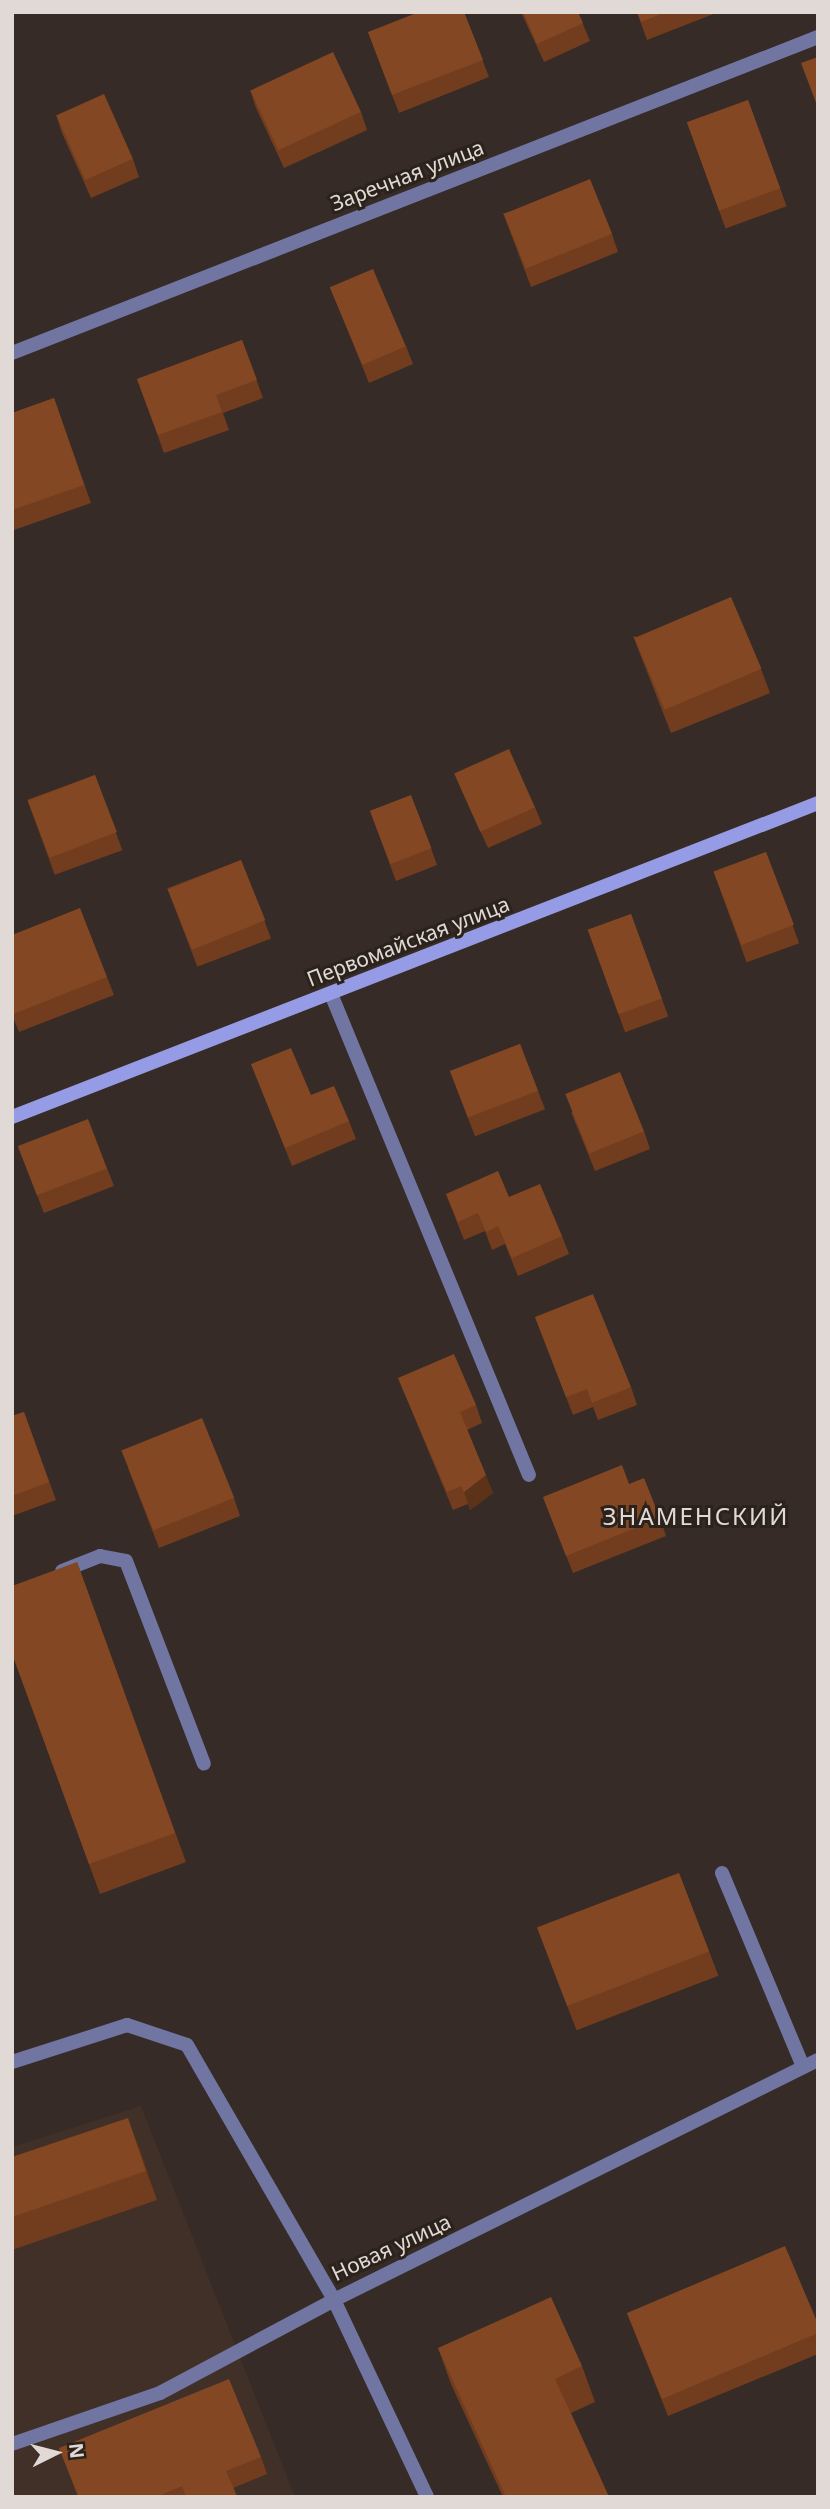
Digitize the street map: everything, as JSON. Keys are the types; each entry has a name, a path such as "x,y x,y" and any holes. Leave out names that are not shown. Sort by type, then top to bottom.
{"main road":[{"name":"Первомайская улица","path":"12,1117 818,803"}],"street":[{"name":"Заречная улица","path":"12,353 818,37"},
{"path":"331,994 529,1475"},
{"path":"50,1576 100,1556 126,1561 204,1764"},
{"path":"722,1873 803,2067"},
{"name":"Новая улица","path":"12,2063 127,2025 187,2045 334,2300 818,2060"},
{"path":"12,2444 160,2393 334,2300 427,2497"}],"shaded area":[{"path":"141,2106 295,2497 12,2497 12,2147"}],"building":[{"path":"419,12 464,12 483,60 392,95 368,32"},
{"path":"523,12 578,12 583,23 537,44"},
{"path":"637,12 666,12 641,22"},
{"path":"333,52 361,112 278,150 251,90"},
{"path":"818,57 818,108 801,63"},
{"path":"104,94 133,159 85,180 56,115"},
{"path":"748,100 780,188 719,211 687,122"},
{"path":"590,179 612,234 526,269 504,214"},
{"path":"373,269 406,346 363,365 330,287"},
{"path":"242,340 257,380 216,395 222,412 158,435 137,379"},
{"path":"54,398 84,485 12,510 12,413"},
{"path":"731,597 761,669 665,710 634,638"},
{"path":"509,749 535,807 480,832 454,773"},
{"path":"95,775 117,832 50,858 28,801"},
{"path":"411,795 431,848 390,864 370,811"},
{"path":"766,852 794,925 742,945 714,872"},
{"path":"241,860 265,920 192,950 168,890"},
{"path":"80,908 107,977 13,1014 12,935"},
{"path":"631,914 662,999 619,1014 588,930"},
{"path":"520,1044 538,1091 468,1118 450,1071"},
{"path":"291,1048 311,1095 334,1086 349,1121 285,1148 251,1064"},
{"path":"620,1072 644,1131 589,1153 565,1094"},
{"path":"88,1119 107,1168 37,1195 18,1146"},
{"path":"498,1171 509,1197 540,1184 562,1236 512,1258 498,1226 486,1232 478,1213 458,1222 446,1194"},
{"path":"593,1294 631,1387 592,1403 587,1389 566,1397 535,1317"},
{"path":"454,1354 476,1405 460,1412 486,1475 464,1492 461,1486 447,1492 398,1378"},
{"path":"24,1412 49,1482 12,1496 12,1416"},
{"path":"202,1418 234,1498 154,1530 121,1451"},
{"path":"622,1465 629,1484 644,1478 660,1518 566,1556 543,1497"},
{"path":"77,1562 175,1833 89,1864 12,1653 12,1586"},
{"path":"679,1873 709,1951 567,2006 537,1927"},
{"path":"128,2118 146,2171 12,2217 12,2157"},
{"path":"785,2246 818,2324 818,2333 662,2399 627,2313"},
{"path":"551,2297 582,2366 555,2379 609,2497 506,2497 438,2348"},
{"path":"229,2379 261,2457 226,2471 237,2496 186,2497 182,2486 156,2497 79,2497 59,2448"}],"district":[{"name":"ЗНАМЕНСКИЙ","path":"696,1516"}]}
